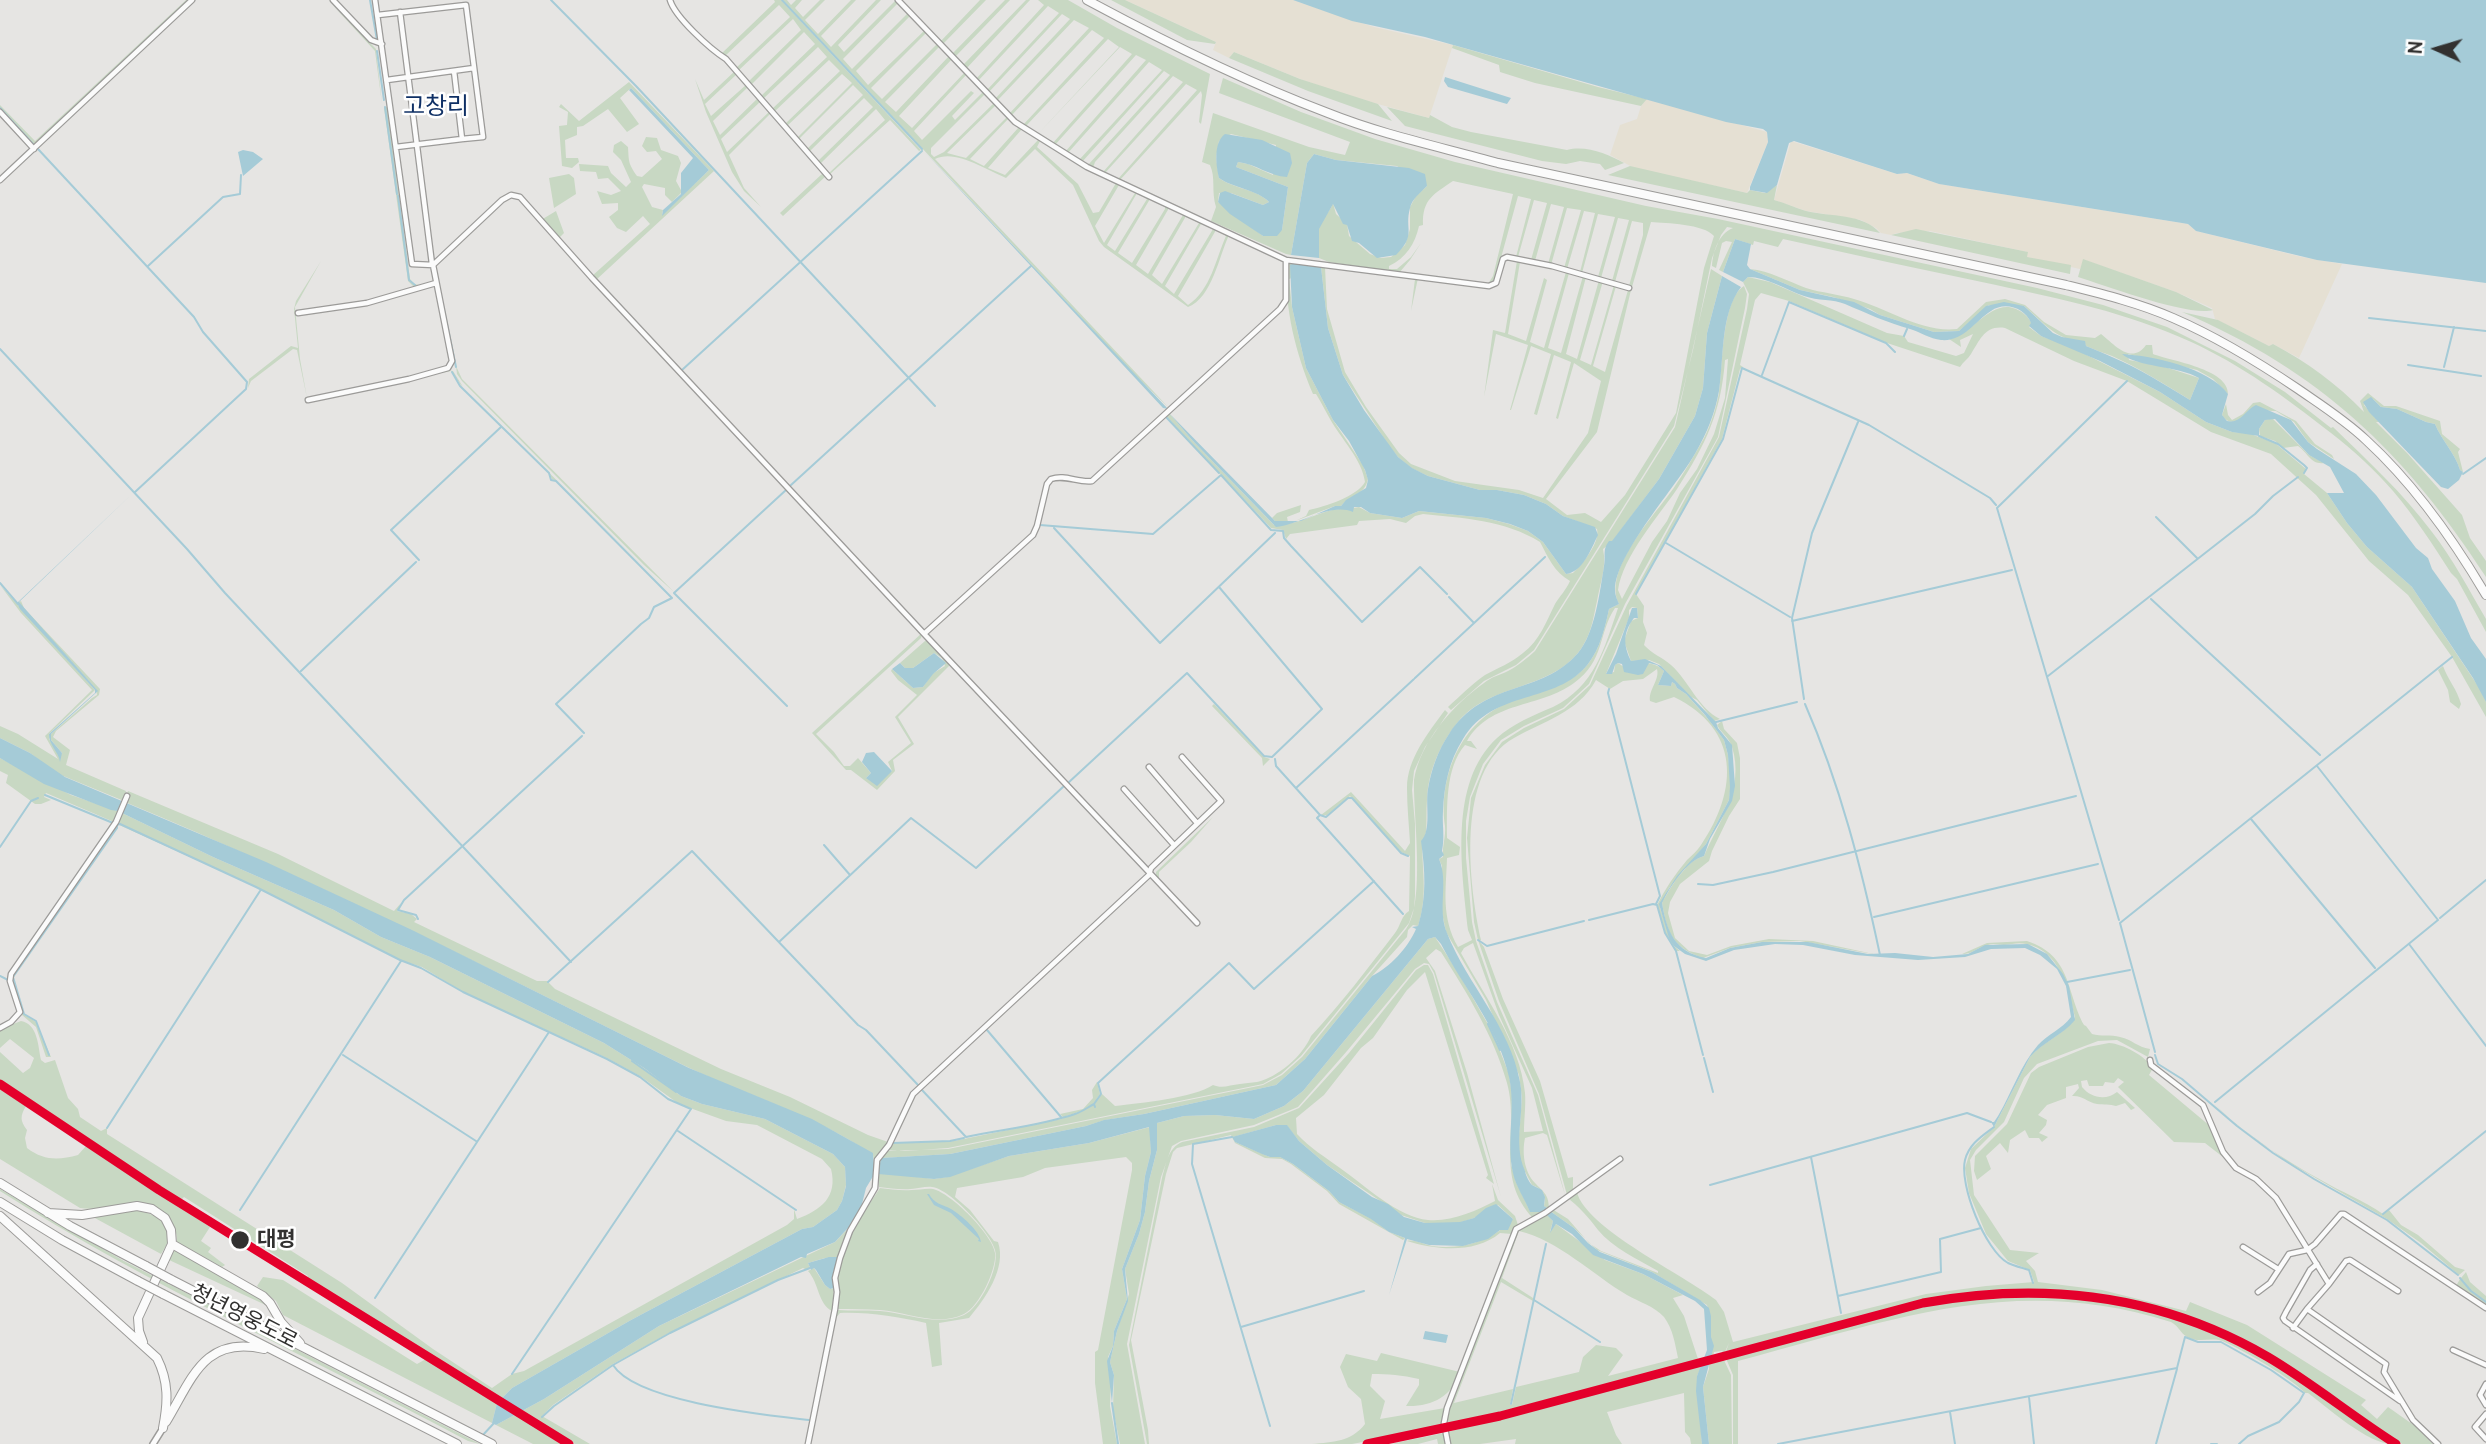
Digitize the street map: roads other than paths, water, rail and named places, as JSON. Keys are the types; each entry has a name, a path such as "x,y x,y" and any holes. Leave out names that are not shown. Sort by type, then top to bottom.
{"highway":[{"path":"1087,0 1140,29 1268,89 1328,114 1436,147 1498,163 2066,285 2172,317 2231,347 2275,374 2366,439 2432,513 2486,595"},
{"name":"청년영웅도로","path":"0,1183 48,1213 170,1279 491,1444"},
{"name":"청년영웅도로","path":"0,1202 62,1240 138,1281 456,1444"},
{"path":"48,1213 82,1215 137,1206 152,1209 165,1218 171,1230 172,1244 138,1318 144,1344"},
{"path":"0,1216 157,1358 168,1391 163,1428"},
{"path":"172,1244 263,1296 281,1322 305,1348"},
{"path":"163,1428 200,1364 210,1355 237,1346 252,1346 277,1352"}],"street":[{"path":"0,180 192,0"},
{"path":"333,0 372,40 382,44"},
{"path":"375,0 412,264 433,265 502,200 511,195 520,197 592,278 1149,875 1197,923"},
{"path":"444,0 446,7"},
{"path":"670,0 686,22 715,52 726,59 830,177"},
{"path":"898,0 1010,117 1034,135 1087,167 1286,260 1489,286 1496,283 1503,259 1507,257 1552,266 1629,288"},
{"path":"379,15 466,5 483,137 396,147"},
{"path":"308,400 409,379 448,368 452,361 433,265 400,12"},
{"path":"387,80 474,68"},
{"path":"454,71 462,139"},
{"path":"0,112 34,149"},
{"path":"925,633 1033,535 1051,479 1059,476 1092,481 1280,309 1286,300 1286,260"},
{"path":"298,313 367,303 436,283"},
{"path":"808,1444 835,1309 835,1278 840,1258 850,1231 875,1188 879,1157 889,1145 913,1094 1149,875 1151,868 1221,801 1182,757"},
{"path":"1149,767 1197,823"},
{"path":"1124,789 1174,845"},
{"path":"0,1028 11,1022 20,1012 10,981 11,974 120,816 127,796"},
{"path":"2150,1060 2151,1065 2203,1105 2223,1152 2236,1168 2267,1187 2329,1284"},
{"path":"1448,1444 1444,1417 1514,1234 1519,1226 1547,1211 1620,1159"},
{"path":"2258,1292 2270,1283 2289,1254 2307,1250 2344,1214 2486,1308"},
{"path":"2243,1247 2278,1269"},
{"path":"2293,1328 2346,1261 2350,1260 2398,1292"},
{"path":"2317,1264 2310,1270 2283,1318 2293,1328 2403,1404"},
{"path":"2307,1309 2386,1364 2384,1372 2403,1404 2418,1426 2438,1444"},
{"path":"2453,1350 2486,1365"},
{"path":"2486,1384 2480,1395 2486,1405"},
{"path":"2486,1414 2475,1427 2486,1439"},
{"path":"153,1444 163,1428"}],"water":[{"path":"1293,0 2486,0 2486,283 2317,260 2196,231 2188,224 1939,184 1907,173 1897,174 1794,141 1789,143 1777,185 1767,193 1750,190 1768,142 1767,132 1763,129 1726,122 1425,37 1352,21"},
{"path":"1445,77 1511,98 1507,104 1448,87 1444,81"},
{"path":"631,88 709,170 662,216 663,210 681,194 681,173 693,158 629,90"},
{"path":"1225,134 1262,140 1290,153 1292,163 1287,177 1274,175 1245,163 1238,162 1236,167 1288,187 1282,230 1277,236 1263,236 1230,214 1218,202 1220,193 1225,191 1263,205 1269,202 1219,178 1217,148"},
{"path":"922,149 1168,409 1163,408"},
{"path":"238,152 253,152 263,159 243,176"},
{"path":"1314,154 1336,160 1409,168 1425,174 1427,186 1411,205 1408,237 1396,255 1377,258 1359,243 1352,241 1347,225 1343,224 1333,204 1319,229 1319,258 1291,255 1307,163"},
{"path":"1735,239 1751,244 1747,265 1750,269 1800,290 1854,302 1880,315 1934,332 1959,331 1986,306 2004,302 2024,306 2053,333 2085,341 2086,346 2132,366 2190,400 2199,378 2137,362 2122,354 2164,360 2207,377 2228,394 2222,415 2227,421 2239,419 2256,405 2291,420 2308,442 2356,474 2376,495 2416,548 2428,558 2432,569 2455,601 2471,638 2486,659 2486,702 2412,587 2367,547 2327,493 2344,493 2330,467 2309,455 2275,419 2265,420 2259,429 2259,436 2232,432 2206,422 2160,392 2100,361 2041,336 2029,326 2031,323 2024,313 2008,306 1996,308 1962,335 1941,340 1845,304 1804,296 1762,279 1748,277 1743,282 1723,272"},
{"path":"1295,263 1321,267 1328,328 1343,375 1398,457 1428,476 1480,490 1524,495 1546,504 1563,516 1595,527 1598,535 1586,559 1577,569 1566,574 1543,542 1528,531 1486,518 1419,511 1402,518 1370,513 1361,507 1354,507 1353,512 1335,510 1313,516 1341,506 1366,488 1368,480 1349,441 1333,420 1306,368 1292,307 1290,265"},
{"path":"1722,276 1741,287 1729,310 1726,323 1719,391 1713,415 1696,452 1625,558 1615,590 1619,604 1609,609 1596,652 1575,677 1559,686 1508,704 1476,723 1458,747 1446,783 1442,851 1444,855 1439,859 1443,877 1444,924 1455,952 1498,1024 1515,1062 1521,1093 1521,1160 1532,1185 1542,1190 1545,1197 1544,1206 1547,1208 1543,1212 1530,1212 1514,1178 1510,1149 1511,1089 1497,1041 1441,944 1435,937 1428,939 1303,1091 1284,1106 1254,1119 1215,1115 1184,1116 1157,1123 1157,1150 1145,1212 1125,1269 1128,1301 1110,1362 1114,1375 1112,1403 1107,1361 1113,1346 1114,1331 1127,1299 1122,1269 1140,1220 1151,1152 1149,1127 1089,1143 1009,1156 950,1177 934,1179 878,1174 881,1158 950,1154 1276,1085 1305,1059 1372,976 1385,968 1403,950 1416,929 1412,927 1418,926 1424,894 1421,841 1427,824 1427,795 1436,760 1449,734 1463,716 1479,704 1547,676 1563,667 1584,645 1596,611 1607,544 1659,479 1695,416 1703,388 1707,333"},
{"path":"2371,397 2381,407 2397,409 2435,424 2463,472 2459,480 2448,489 2441,487 2369,412 2363,402"},
{"path":"1169,413 1275,521 1298,521 1276,527"},
{"path":"132,494 19,602 98,691 51,734 51,740 62,753 60,762 50,741 49,734 95,693 95,690 17,603"},
{"path":"1632,608 1637,608 1638,618 1634,618 1630,623 1626,634 1631,661 1645,659 1661,666 1716,722 1732,745 1735,786 1732,801 1710,839 1704,856 1685,869 1662,903 1674,939 1687,951 1706,958 1730,948 1762,942 1808,942 1868,954 1895,953 1933,957 1968,954 1985,945 2028,944 2047,954 2069,986 2075,1020 2030,1057 1994,1127 1991,1122 1998,1116 2032,1053 2071,1017 2066,986 2057,969 2040,955 2025,948 1991,949 1965,957 1918,960 1855,955 1803,945 1775,944 1734,950 1706,961 1685,954 1674,946 1659,904 1677,876 1706,844 1729,800 1728,755 1724,740 1686,694 1672,682 1671,686 1658,685 1664,671 1657,665 1649,663 1643,674 1638,675 1624,672 1622,664 1618,663 1612,674 1606,674"},
{"path":"934,653 946,663 923,687 913,688 892,669 900,663 905,668 913,668"},
{"path":"0,738 30,753 65,777 266,862 412,930 689,1068 812,1119 873,1153 875,1173 866,1188 859,1216 835,1242 659,1326 544,1399 496,1425 492,1423 497,1403 512,1388 631,1320 802,1229 813,1227 837,1210 846,1186 845,1167 833,1154 765,1119 702,1104 681,1096 604,1043 430,957 381,937 334,910 213,857 122,813 121,806 118,811 111,810 44,784 0,758"},
{"path":"874,752 892,771 877,786 866,778 871,773 862,762 866,753"},
{"path":"1276,1125 1287,1125 1299,1141 1327,1165 1404,1217 1425,1223 1460,1222 1474,1218 1496,1204 1513,1219 1508,1230 1500,1230 1488,1239 1463,1246 1429,1245 1407,1239 1389,1295 1405,1238 1389,1232 1339,1202 1329,1191 1293,1164 1280,1157 1262,1154 1235,1142 1232,1137"},
{"path":"927,1194 965,1219 974,1228 981,1242 951,1213 934,1205"},
{"path":"1550,1211 1600,1252 1652,1272 1709,1308 1714,1346 1703,1387 1709,1444 1702,1444 1696,1391 1697,1376 1707,1350 1704,1309 1695,1301 1643,1274 1593,1255 1572,1234 1556,1224 1550,1233 1553,1221 1546,1214"},
{"path":"838,1257 834,1288 830,1289 814,1268 811,1270 808,1263"},
{"path":"1425,1331 1448,1335 1446,1343 1423,1339"}],"waterway":[{"path":"370,0 377,40"},
{"path":"551,0 636,86 935,406"},
{"path":"782,0 922,149"},
{"path":"377,51 384,100"},
{"path":"385,107 397,194"},
{"path":"0,108 34,145"},
{"path":"38,149 194,317 203,332 247,382 246,389 135,492"},
{"path":"682,370 922,151"},
{"path":"148,266 223,197 240,194 241,175"},
{"path":"398,196 409,280 415,285"},
{"path":"791,485 1031,266"},
{"path":"441,296 456,367"},
{"path":"1762,375 1789,302 1886,343 1895,352"},
{"path":"2369,318 2486,331"},
{"path":"2444,367 2454,327"},
{"path":"1904,336 1907,329"},
{"path":"0,349 571,962"},
{"path":"2408,365 2481,376"},
{"path":"1636,594 1723,439 1742,368 1869,425 1990,498 1996,505"},
{"path":"452,372 460,386 549,473 551,480 556,481 672,598 654,607 649,618 556,704 584,733"},
{"path":"2119,920 1997,508 2127,381"},
{"path":"1166,417 1219,473"},
{"path":"1804,699 1792,618 1812,533 1858,422"},
{"path":"419,560 391,530 501,427"},
{"path":"2259,436 2278,444 2304,465 2307,468 2304,473"},
{"path":"2463,474 2486,458"},
{"path":"1040,525 1153,534 1221,475 1271,530 1283,531 1284,538 1362,622 1420,567 1447,594"},
{"path":"2048,676 2255,514 2298,477"},
{"path":"786,490 674,593 787,706"},
{"path":"2156,517 2197,558"},
{"path":"1054,528 1160,643 1275,533"},
{"path":"1666,543 1790,617"},
{"path":"1415,678 1545,557"},
{"path":"301,671 416,562"},
{"path":"1792,621 2012,570"},
{"path":"0,583 18,604"},
{"path":"1068,783 1187,673 1264,756 1272,757 1322,709 1219,587"},
{"path":"1449,597 1474,623"},
{"path":"2151,599 2320,755"},
{"path":"2155,1052 2120,923 2452,657"},
{"path":"1296,788 1414,679"},
{"path":"1609,689 1660,896 1656,904"},
{"path":"1716,722 1797,702"},
{"path":"1805,704 1818,734 1849,828 1880,955"},
{"path":"418,919 416,915 398,910 404,900 582,736"},
{"path":"1275,759 1276,766 1320,815 1326,817 1348,798 1352,798 1401,853 1408,856"},
{"path":"2215,1102 2438,920 2317,766"},
{"path":"779,942 911,818 976,868 1064,786"},
{"path":"45,795 113,823"},
{"path":"1698,884 1713,885 1773,872 2076,796"},
{"path":"0,847 31,801 38,798"},
{"path":"1319,816 1317,818 1403,914"},
{"path":"2251,819 2375,968"},
{"path":"49,1055 36,1021 24,1014 13,977 120,824 256,887 421,968 463,992 607,1059 640,1077 668,1099 691,1109 512,1374"},
{"path":"824,845 850,875"},
{"path":"548,982 692,851 918,1085"},
{"path":"1874,917 2098,864"},
{"path":"2440,918 2486,880"},
{"path":"1094,1104 1101,1094 1098,1083 1229,963 1254,989 1374,881"},
{"path":"107,1128 260,891"},
{"path":"1589,920 1657,905 1665,933 1676,951 1703,1055"},
{"path":"1478,940 1487,946 1584,921"},
{"path":"2409,944 2486,1046"},
{"path":"240,1210 401,961"},
{"path":"2067,982 2130,970"},
{"path":"0,976 8,980"},
{"path":"1488,1024 1500,1050"},
{"path":"987,1030 1061,1117"},
{"path":"375,1298 549,1032"},
{"path":"343,1055 476,1141"},
{"path":"2155,1055 2158,1064 2182,1079 2273,1153 2387,1220 2458,1275"},
{"path":"1704,1058 1713,1092"},
{"path":"632,1061 676,1092"},
{"path":"922,1090 966,1137 1048,1122 1078,1113 1094,1104 1095,1107"},
{"path":"1710,1185 1967,1113 1991,1122"},
{"path":"1994,1127 1977,1141 1967,1154 1964,1171 1966,1185 1976,1216 1991,1245 2008,1263 2029,1270 2033,1283"},
{"path":"678,1131 796,1210"},
{"path":"2383,1214 2486,1131"},
{"path":"1232,1137 1193,1144 1192,1164 1270,1426"},
{"path":"893,1143 964,1138"},
{"path":"1811,1157 1841,1313"},
{"path":"1838,1296 1941,1272 1940,1239 1981,1228"},
{"path":"1511,1404 1546,1244"},
{"path":"542,1417 613,1365 670,1333 778,1280 810,1268"},
{"path":"2460,1278 2486,1302"},
{"path":"1241,1327 1364,1291"},
{"path":"1534,1300 1600,1342"},
{"path":"1778,1444 2177,1368 2185,1337 2198,1342 2221,1342 2271,1370 2304,1393 2279,1422 2248,1436 2239,1444"},
{"path":"613,1365 626,1378 674,1397 734,1410 809,1420"},
{"path":"2156,1444 2177,1369"},
{"path":"2029,1397 2034,1444"},
{"path":"1112,1403 1118,1444"},
{"path":"1950,1412 1955,1444"},
{"path":"482,1436 495,1422"},
{"path":"2211,1444 2217,1444"}],"place":[{"name":"대평","path":"240,1240"}],"district":[{"name":"고창리","path":"436,107"}]}
